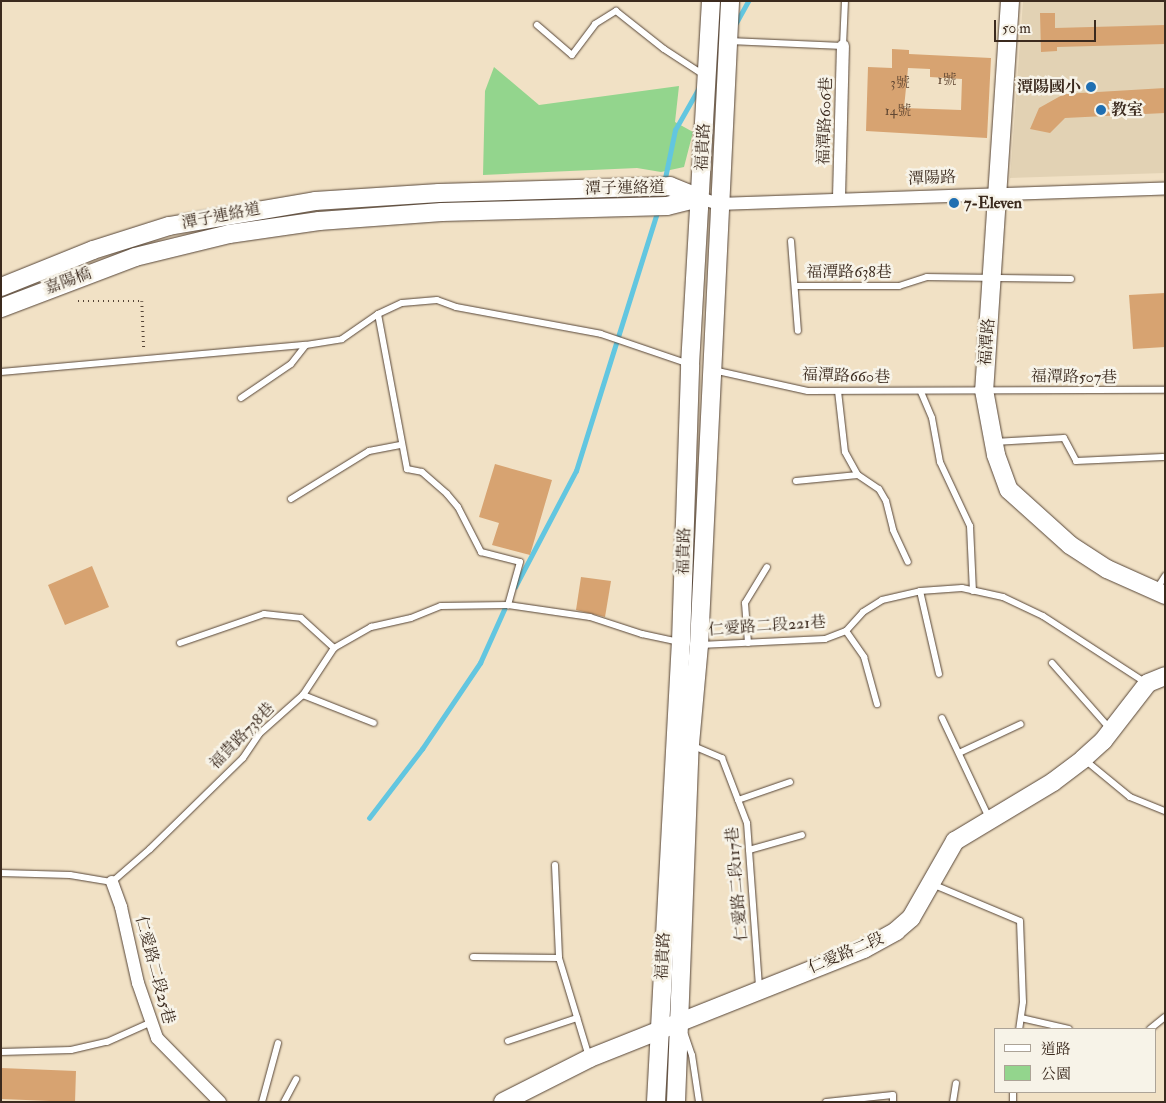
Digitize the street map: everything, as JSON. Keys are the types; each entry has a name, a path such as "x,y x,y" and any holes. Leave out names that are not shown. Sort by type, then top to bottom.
{"street":[{"name":"福貴路","path":"656,1102 681,642 690,365 711,1"},
{"name":"福貴路","path":"676,1102 690,744 698,645 718,204 730,1"},
{"name":"福潭路","path":"1010,1 984,390 993,442 1009,490 1070,546 1107,569 1160,593"},
{"name":"福潭路606巷","path":"839,197 843,46"},
{"name":"潭子連絡道","path":"130,238 230,214 315,201 378,196 670,186 700,198"},
{"name":"潭陽路","path":"700,198 718,204 839,197 1165,188"},
{"name":"潭子連絡道","path":"135,257 229,234 319,220 442,212 667,206 700,198"},
{"name":"嘉陽橋","path":"1,287 54,264 130,238"},
{"name":"嘉陽橋","path":"1,308 135,257"},
{"name":"仁愛路二段","path":"503,1102 590,1058 659,1028 864,948 896,931 912,918 955,841 1053,782 1083,759 1111,731 1148,683 1165,676"},
{"name":"仁愛路二段25巷","path":"112,882 157,1038 220,1102"}],"lane":[{"path":"728,41 843,46 845,1"},
{"path":"537,25 572,55 594,24 616,11 664,50 707,77"},
{"path":"791,241 798,331"},
{"name":"福潭路638巷","path":"795,286 899,286 926,277 992,280 1071,278"},
{"path":"1,372 306,345 342,339 378,314 402,304 438,300 456,307 601,334 690,365"},
{"path":"378,314 400,445 407,469 432,479 458,506 480,552 520,562 508,605"},
{"path":"242,398 291,364 306,345"},
{"name":"福潭路660巷","path":"710,370 808,391 921,392 984,390"},
{"name":"福潭路507巷","path":"984,390 1165,390"},
{"path":"838,391 845,452 858,475 879,489 886,502 892,530 908,562"},
{"path":"921,392 932,418 940,462 970,526 973,591"},
{"path":"993,442 1064,438 1076,461 1163,457"},
{"path":"291,499 369,450 400,445"},
{"path":"796,482 858,475"},
{"path":"748,643 745,603 767,566"},
{"path":"1160,593 1165,576"},
{"path":"920,591 938,674"},
{"name":"仁愛路二段221巷","path":"681,642 698,645 825,639 846,631 863,612 882,600 920,591 973,591 1003,597 1043,616 1148,683"},
{"name":"福貴路738巷","path":"112,882 150,849 243,758 259,734 303,695 334,648 371,628 411,618 441,606 508,605 590,617 642,634 681,642"},
{"path":"180,644 264,614 301,618 334,648"},
{"path":"846,631 864,657 877,704"},
{"path":"1052,663 1111,731"},
{"path":"303,695 374,723"},
{"path":"942,718 990,819"},
{"path":"959,753 1021,724"},
{"name":"仁愛路二段117巷","path":"690,744 722,758 747,823 759,988"},
{"path":"1083,759 1130,797 1165,811"},
{"path":"738,800 790,782"},
{"path":"749,850 802,835"},
{"path":"555,865 558,958 590,1058"},
{"path":"1,873 70,875 112,882"},
{"path":"930,883 1020,921 1021,1018 1019,1028"},
{"path":"473,957 558,958"},
{"path":"1151,1028 1165,1017"},
{"path":"508,1041 577,1018"},
{"path":"1021,1018 1065,1028"},
{"path":"679,1020 692,1055 699,1102"},
{"path":"1,1052 71,1050 107,1042 152,1022"},
{"path":"262,1102 278,1043"},
{"path":"284,1102 296,1079"},
{"path":"953,1102 956,1083"},
{"path":"826,1102 893,1095 893,1102"}],"path":[{"path":"78,301 142,301 144,360"}],"shaded area":[{"name":"潭陽國小","path":"1023,1 1165,1 1165,173 1010,178"}],"green space":[{"path":"494,67 539,105 679,86 675,122 693,132 684,167 661,172 637,168 483,175 485,91"}],"building":[{"path":"1040,13 1055,13 1055,28 1165,25 1165,44 1057,47 1057,51 1041,52"},
{"path":"892,49 909,50 909,54 991,58 987,138 866,131 868,67 892,68","holes":["908,68 930,69 930,77 962,79 961,110 904,108"]},
{"name":"教室","path":"1165,88 1165,113 1065,118 1050,133 1030,129 1039,108 1064,94"},
{"path":"1165,293 1165,347 1133,349 1129,295"},
{"path":"495,464 552,480 530,555 492,545 499,523 479,517"},
{"path":"92,566 109,607 65,625 48,585"},
{"path":"581,577 611,581 605,617 576,610"},
{"path":"1,1068 76,1071 75,1102 1,1099"}],"waterway":[{"path":"736,23 748,1"},
{"path":"664,183 675,130 700,86"},
{"path":"515,587 576,471 658,210"},
{"path":"369,818 422,749 480,663 507,603"}],"place":[{"name":"潭陽國小","path":"1091,87"},
{"name":"教室","path":"1101,110"},
{"name":"7-Eleven","path":"954,203"}]}
